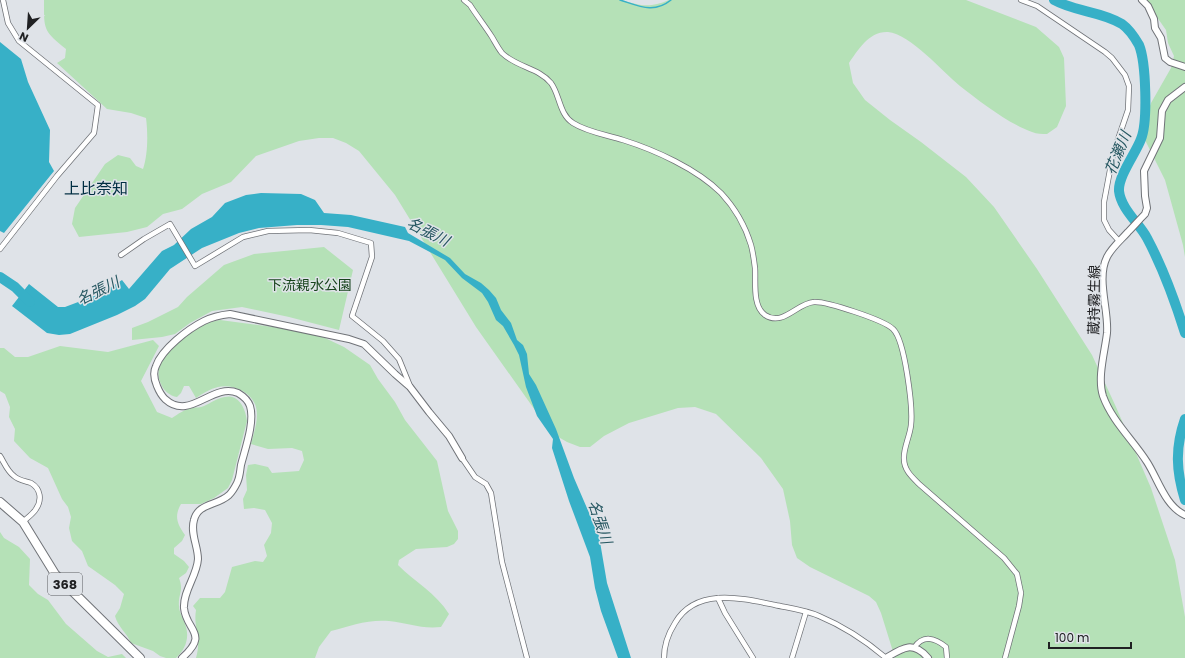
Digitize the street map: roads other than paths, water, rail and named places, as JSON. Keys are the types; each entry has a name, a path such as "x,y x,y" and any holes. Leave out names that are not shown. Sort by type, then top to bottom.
{"highway":[{"name":"368","path":"0,502 23,522 55,574 140,658"}],"street":[{"path":"0,249 57,176 94,133 98,105 19,40 8,23 3,0"},
{"path":"464,0 470,5 502,52 514,62 540,74 551,83 563,112 571,122 582,127 637,144 689,169 706,179 720,192 732,206 746,232 755,266 757,300 765,315 781,318 787,316 806,303 821,302 876,318 893,328 899,336 902,348 912,415 904,459 906,469 919,484 1004,558 1017,574 1021,593 1005,658"},
{"path":"1021,0 1037,6 1106,52 1125,75 1129,86 1128,110 1112,161 1104,202 1104,220 1109,230 1119,241"},
{"path":"1142,0 1148,6 1154,18 1155,28 1161,38 1165,58 1170,62 1185,67"},
{"name":"蔵持霧生線","path":"1185,87 1168,100 1162,111 1160,138 1144,171 1145,196 1148,208 1145,214 1119,241 1106,258 1103,269 1103,290 1107,332 1102,376 1102,394 1108,407 1148,462 1172,505 1178,512 1185,515"},
{"path":"121,255 170,224 195,266 243,237 268,231 323,231 338,233 371,243 372,257 352,316 383,341 399,359 410,387"},
{"path":"182,658 190,651 194,644 195,638 193,629 185,615 184,608 185,599 196,571 198,558 193,529 194,519 196,514 204,506 215,503 228,496 238,482 252,412 249,403 243,395 227,391 218,392 195,404 180,406 168,401 160,391 154,375 156,365 161,356 173,344 204,321 230,314 349,339 364,344 410,387 449,436 475,477 486,484 491,493 502,562 526,658"},
{"path":"0,456 7,469 14,477 30,483 37,487 39,491 40,496 36,509 23,522"},
{"path":"718,598 725,613 753,658"},
{"path":"664,658 664,650 669,633 678,618 690,607 705,600 718,598 742,598 818,615 836,623 873,647 886,658 902,648 914,648 923,652 928,658"},
{"path":"792,658 806,612"},
{"path":"914,648 920,640 933,640 946,647 948,658"}],"water":[{"path":"0,42 21,59 28,82 50,130 49,162 54,171 4,233 0,231"},
{"path":"261,193 301,194 315,200 324,213 351,215 405,227 408,233 450,258 465,274 481,283 496,298 501,310 511,323 517,340 523,345 527,354 529,374 536,385 556,429 574,478 599,536 607,583 631,658 618,658 601,611 595,588 590,557 569,501 552,448 553,439 537,416 526,387 519,355 503,326 496,320 482,293 462,278 445,260 409,241 348,227 297,225 259,228 239,233 202,248 170,269 145,299 135,306 70,334 59,335 47,333 12,306 29,284 58,307 65,307 102,293 122,280 129,289 162,251 174,245 191,229 212,217 225,203 246,195"}],"waterway":[{"path":"620,0 646,8 659,7 671,0"},
{"name":"花瀬川","path":"1054,0 1071,7 1105,16 1122,24 1139,45 1145,78 1145,120 1139,145 1119,185 1120,198 1147,238 1173,297 1185,333"},
{"name":"名張川","path":"0,277 15,287 30,302"},
{"name":"花瀬川","path":"1185,419 1178,450 1178,469 1185,500"}],"district":[{"name":"上比奈知","path":"96,188"}],"park label":[{"name":"下流親水公園","path":"310,285"}]}
